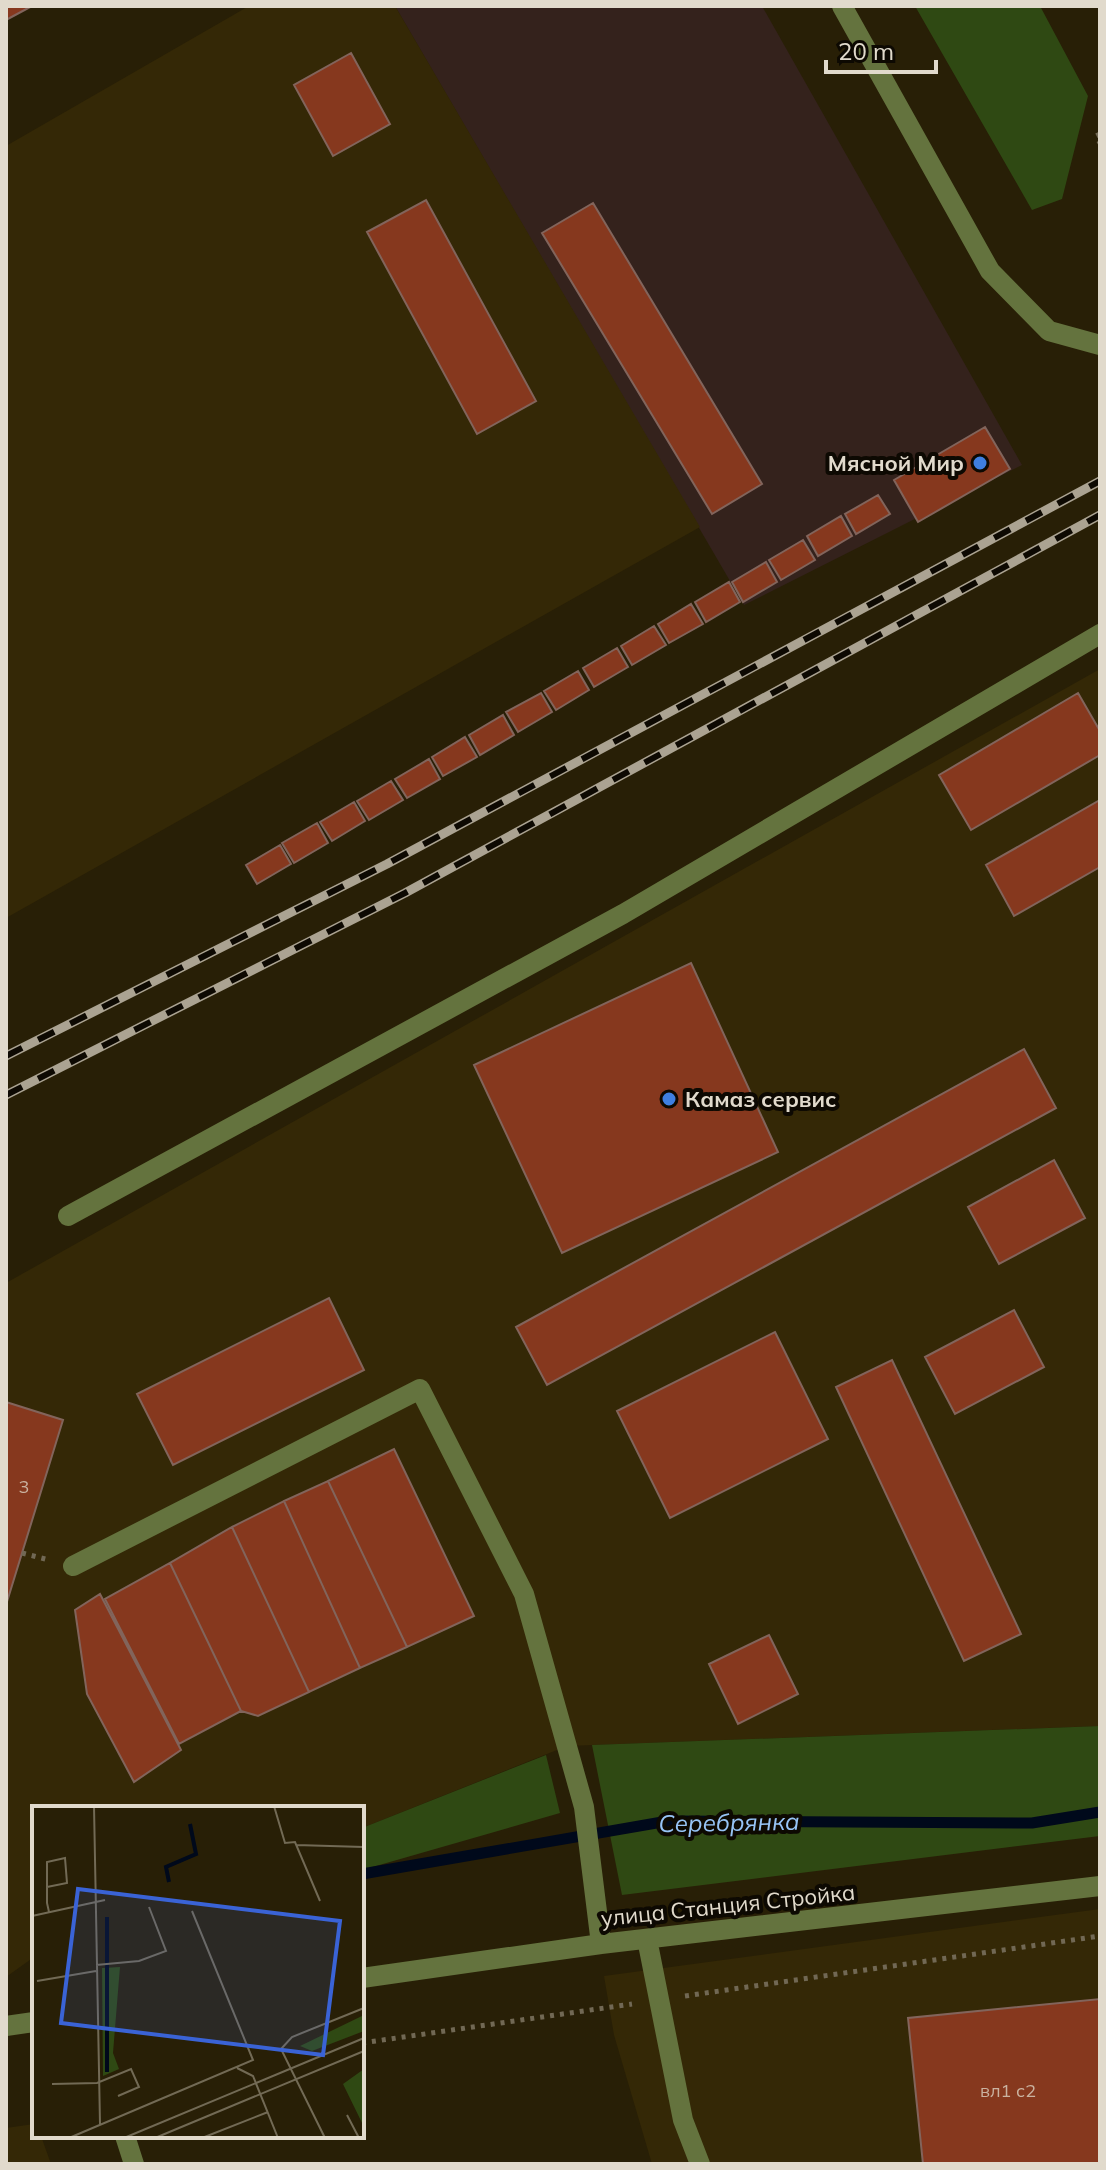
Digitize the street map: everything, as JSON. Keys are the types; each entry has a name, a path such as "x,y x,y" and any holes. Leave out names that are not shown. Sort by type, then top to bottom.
{"street":[{"path":"842,6 990,271 1049,331 1100,345"},
{"path":"68,1216 623,914 1100,634"},
{"path":"73,1566 420,1389 524,1594 584,1807 601,1944"},
{"name":"улица Станция Стройка","path":"364,1978 601,1944 1100,1886"},
{"path":"647,1939 683,2120 700,2164"},
{"path":"6,2026 32,2022"},
{"path":"126,2138 134,2164"}],"path":[{"path":"1100,134 1096,136 1100,143"},
{"path":"364,2043 1100,1936"}],"shaded area":[{"path":"249,6 395,6 700,527 6,918 6,146"},
{"path":"395,6 762,6 1022,465 744,605"},
{"path":"1100,669 1100,1726 567,1746 364,1827 364,1806 32,1806 32,1958 6,1977 6,1283"},
{"path":"1100,1909 1100,2164 652,2164 614,2035 604,1976"},
{"path":"32,2124 32,2138 42,2138 51,2164 6,2164 6,2128"}],"green space":[{"path":"915,6 1040,6 1088,96 1062,199 1032,210"},
{"path":"1100,1726 1100,1836 622,1895 592,1745"},
{"path":"546,1755 560,1813 364,1869 364,1827"}],"building":[{"path":"6,6 32,6 6,20"},
{"path":"351,53 390,124 333,156 294,85"},
{"path":"426,200 536,401 477,434 367,232"},
{"path":"593,203 762,484 712,514 542,233"},
{"path":"985,427 1010,469 918,522 894,480"},
{"path":"878,495 890,514 856,534 845,514"},
{"path":"841,516 852,536 818,556 807,536"},
{"path":"803,540 815,560 781,580 769,560"},
{"path":"766,562 777,582 743,602 732,582"},
{"path":"729,582 740,602 706,622 695,602"},
{"path":"691,604 703,624 669,643 658,624"},
{"path":"654,626 666,645 632,665 621,646"},
{"path":"617,648 628,667 594,687 583,668"},
{"path":"578,671 589,690 556,710 544,691"},
{"path":"541,693 552,712 518,732 506,712"},
{"path":"1078,693 1100,731 1100,755 971,830 939,775"},
{"path":"503,715 514,735 480,755 469,735"},
{"path":"465,737 477,757 443,776 432,757"},
{"path":"429,759 440,779 407,798 395,779"},
{"path":"391,781 403,800 369,820 357,801"},
{"path":"1100,800 1100,867 1014,916 986,865"},
{"path":"354,802 365,821 332,841 320,822"},
{"path":"317,823 328,843 294,863 282,843"},
{"path":"280,845 291,864 257,884 246,865"},
{"path":"691,963 778,1152 562,1253 474,1065"},
{"path":"1024,1049 1056,1108 547,1385 516,1327"},
{"path":"1054,1160 1085,1218 999,1264 968,1207"},
{"path":"329,1298 364,1370 173,1465 137,1394"},
{"path":"1014,1310 1044,1367 955,1414 925,1357"},
{"path":"775,1332 828,1439 670,1518 617,1411"},
{"path":"892,1360 1021,1634 964,1661 836,1387"},
{"path":"6,1402 63,1420 6,1605"},
{"path":"394,1449 474,1616 407,1647 328,1481"},
{"path":"328,1481 407,1647 360,1668 284,1501"},
{"path":"284,1501 360,1668 309,1692 232,1527"},
{"path":"232,1527 309,1692 258,1716 241,1711 170,1563"},
{"path":"170,1563 241,1711 179,1744 105,1599"},
{"path":"100,1594 181,1750 134,1782 87,1694 75,1610"},
{"path":"769,1635 798,1694 738,1724 709,1664"},
{"path":"1100,1999 1100,2164 923,2164 908,2018"}],"waterway":[{"name":"Серебрянка","path":"364,1874 668,1821 1032,1823 1100,1812"}],"railway":[{"path":"6,1056 387,864 1100,481"},
{"path":"6,1095 405,893 1100,515"}],"place":[{"name":"Мясной Мир","path":"980,463"},
{"name":"Камаз сервис","path":"669,1099"}]}
